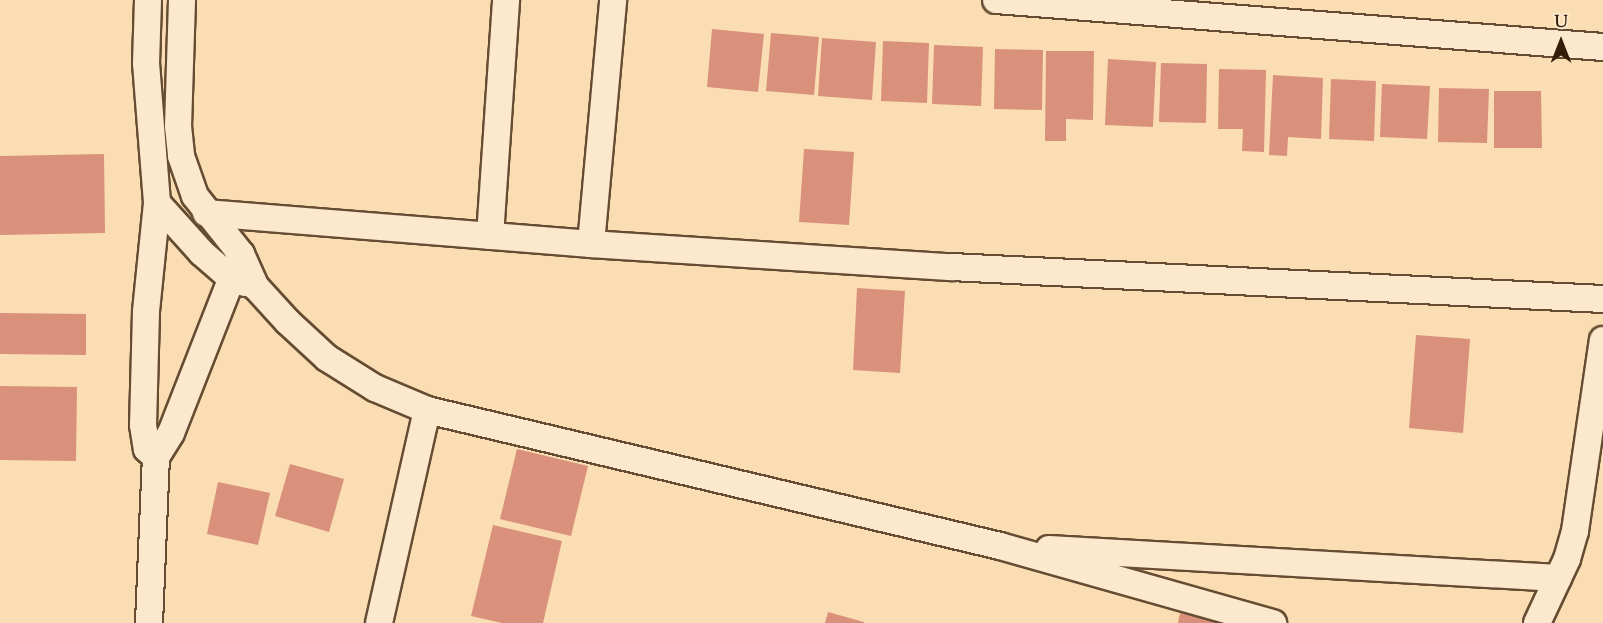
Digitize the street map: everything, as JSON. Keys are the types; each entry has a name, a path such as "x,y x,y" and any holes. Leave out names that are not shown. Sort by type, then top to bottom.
{"street":[{"path":"147,0 146,63 157,203 146,312 143,413 145,444 156,457"},
{"path":"182,0 178,126 180,156 188,179 206,213 241,254 256,287 327,358 375,388 427,410 1000,546 1273,623"},
{"path":"490,236 506,0"},
{"path":"591,244 613,0"},
{"path":"996,0 1603,47"},
{"path":"157,203 202,254 230,277 256,287"},
{"path":"206,213 591,244 951,267 1603,299"},
{"path":"149,623 156,457 171,433 230,277 241,254"},
{"path":"1538,623 1575,531 1603,340"},
{"path":"379,623 427,410"},
{"path":"1000,546 1558,578"}],"building":[{"path":"712,29 764,34 758,92 707,87"},
{"path":"771,33 819,37 814,95 766,91"},
{"path":"822,38 876,42 872,100 818,96"},
{"path":"883,41 929,43 927,103 881,101"},
{"path":"934,45 983,47 981,106 932,104"},
{"path":"995,49 1043,50 1042,110 994,109"},
{"path":"1046,51 1094,51 1093,120 1066,119 1066,141 1045,141"},
{"path":"1108,59 1156,62 1153,127 1105,125"},
{"path":"1161,63 1207,64 1206,123 1159,122"},
{"path":"1219,69 1266,70 1264,152 1242,151 1243,129 1218,129"},
{"path":"1273,75 1323,78 1321,139 1288,137 1287,156 1269,155"},
{"path":"1331,79 1376,81 1374,141 1329,139"},
{"path":"1382,84 1430,86 1427,139 1380,137"},
{"path":"1439,88 1489,89 1487,143 1438,142"},
{"path":"1494,91 1541,91 1542,148 1494,148"},
{"path":"804,149 854,152 849,225 799,222"},
{"path":"104,154 105,233 0,235 0,156"},
{"path":"857,288 905,291 900,373 853,370"},
{"path":"0,313 86,314 86,355 0,354"},
{"path":"1416,335 1470,339 1463,433 1409,428"},
{"path":"0,386 77,387 76,461 0,460"},
{"path":"517,449 588,466 571,536 500,519"},
{"path":"290,464 344,479 329,532 275,516"},
{"path":"218,482 270,493 258,545 207,534"},
{"path":"493,525 562,541 543,623 502,623 471,616"},
{"path":"828,612 864,622 864,623 825,623"},
{"path":"1180,613 1216,622 1216,623 1178,623"}]}
